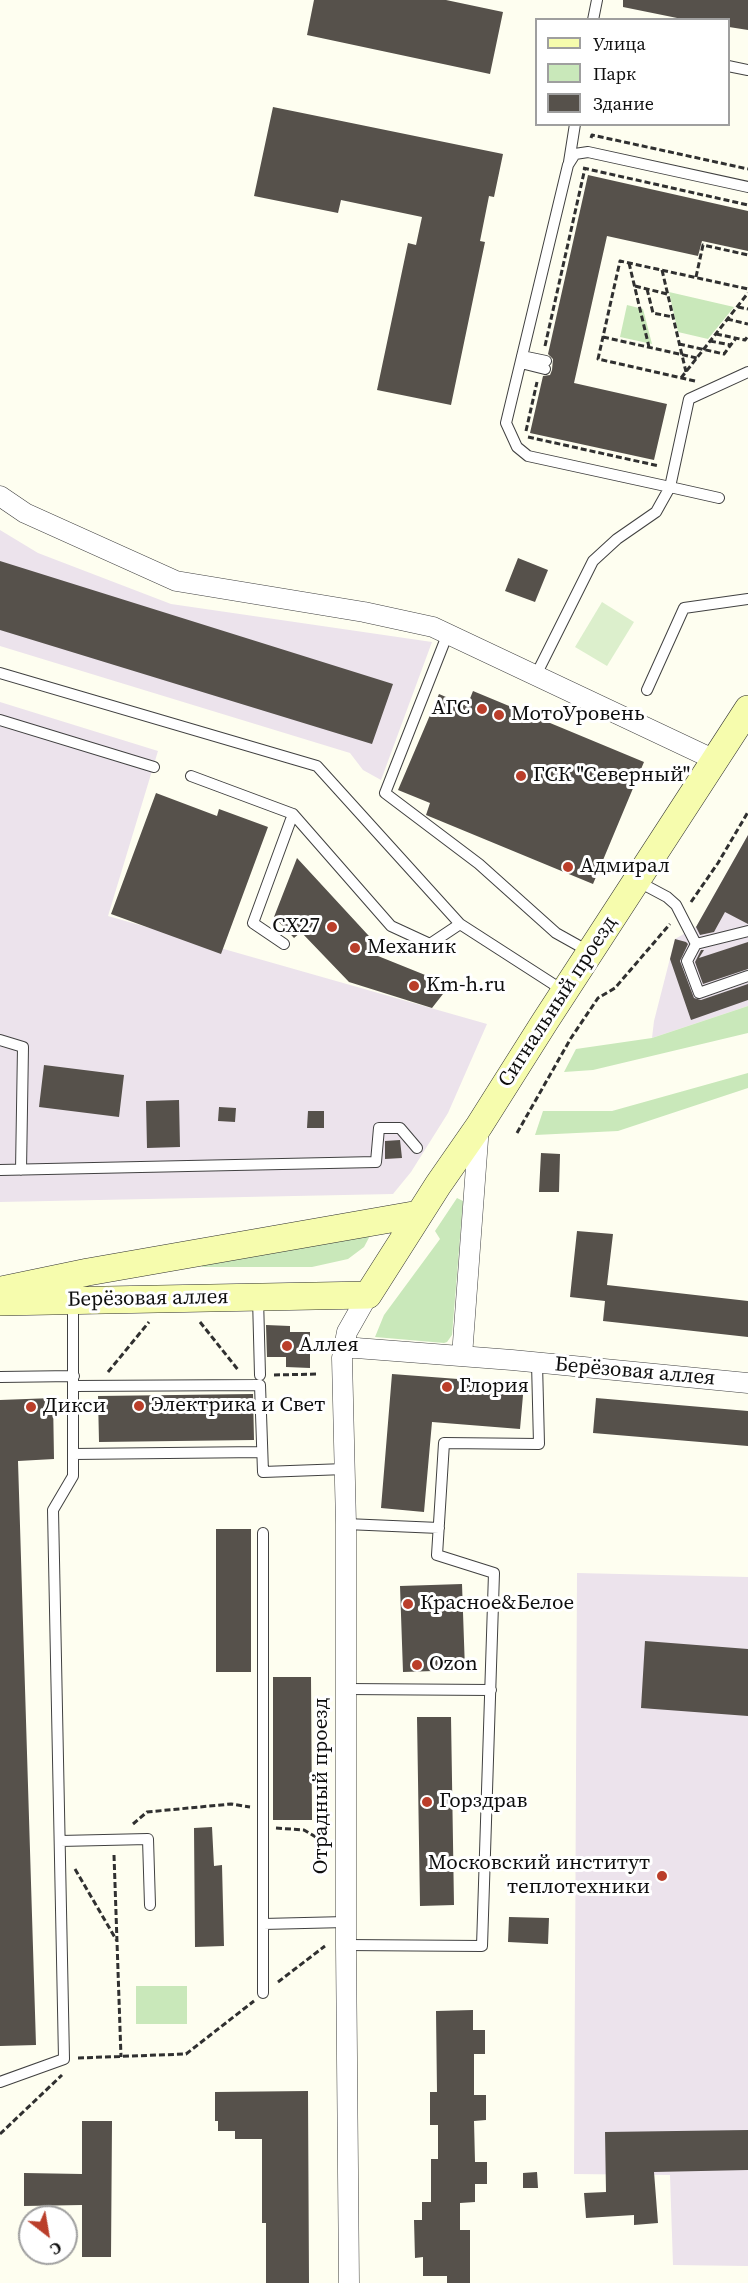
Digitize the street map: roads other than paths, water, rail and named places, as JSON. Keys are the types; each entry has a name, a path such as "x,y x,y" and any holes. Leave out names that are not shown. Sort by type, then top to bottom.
{"main road":[{"name":"Сигнальный проезд","path":"368,1295 748,709"},
{"path":"0,1290 88,1272 419,1214"},
{"name":"Берёзовая аллея","path":"0,1302 368,1295"}],"street":[{"path":"0,496 25,513 176,580 364,612 433,627 715,760"},
{"path":"462,1356 479,1126"},
{"name":"Отрадный проезд","path":"349,2283 346,1524 343,1347 347,1332 368,1295"},
{"name":"Берёзовая аллея","path":"343,1347 748,1383"}],"lane":[{"path":"593,18 597,0"},
{"path":"730,66 748,70"},
{"path":"575,126 568,165 506,423 517,447 528,456 719,498"},
{"path":"568,165 574,154 588,152 748,187"},
{"path":"522,360 543,364"},
{"path":"536,675 593,561 617,539 656,512 670,487 689,399 748,372"},
{"path":"647,690 684,608 748,599"},
{"path":"448,633 385,793 479,864 556,933 590,952"},
{"path":"0,673 317,765 460,924 564,992"},
{"path":"0,720 154,767"},
{"path":"191,776 293,813 391,926 430,944 460,924"},
{"path":"284,944 253,924 293,813"},
{"path":"636,881 667,897 680,913 696,944"},
{"path":"748,931 696,944 687,961 699,993 748,976"},
{"path":"0,1040 23,1047 21,1170"},
{"path":"0,1170 376,1162 379,1128 400,1128 417,1148"},
{"path":"258,1298 260,1375"},
{"path":"0,2082 68,2062 60,1841 53,1510 73,1476 73,1301"},
{"path":"346,1946 482,1946 494,1573 437,1556 444,1443 539,1444 537,1363"},
{"path":"0,1377 260,1385 262,1472 345,1469"},
{"path":"73,1454 262,1452"},
{"path":"346,1524 439,1528"},
{"path":"263,1533 263,1993"},
{"path":"346,1689 490,1690"},
{"path":"60,1841 148,1839 150,1905"},
{"path":"263,1924 346,1922"}],"place":[{"name":"АГС","path":"482,709"},
{"name":"МотоУровень","path":"499,715"},
{"name":"ГСК \"Северный\"","path":"521,776"},
{"name":"Адмирал","path":"568,867"},
{"name":"CX27","path":"332,927"},
{"name":"Механик","path":"355,948"},
{"name":"Km-h.ru","path":"414,986"},
{"name":"Аллея","path":"287,1346"},
{"name":"Глория","path":"447,1387"},
{"name":"Электрика и Свет","path":"139,1406"},
{"name":"Дикси","path":"31,1407"},
{"name":"Красное&Белое","path":"408,1604"},
{"name":"Ozon","path":"417,1665"},
{"name":"Горздрав","path":"427,1802"},
{"name":"Московский институт теплотехники","path":"662,1876"}]}
